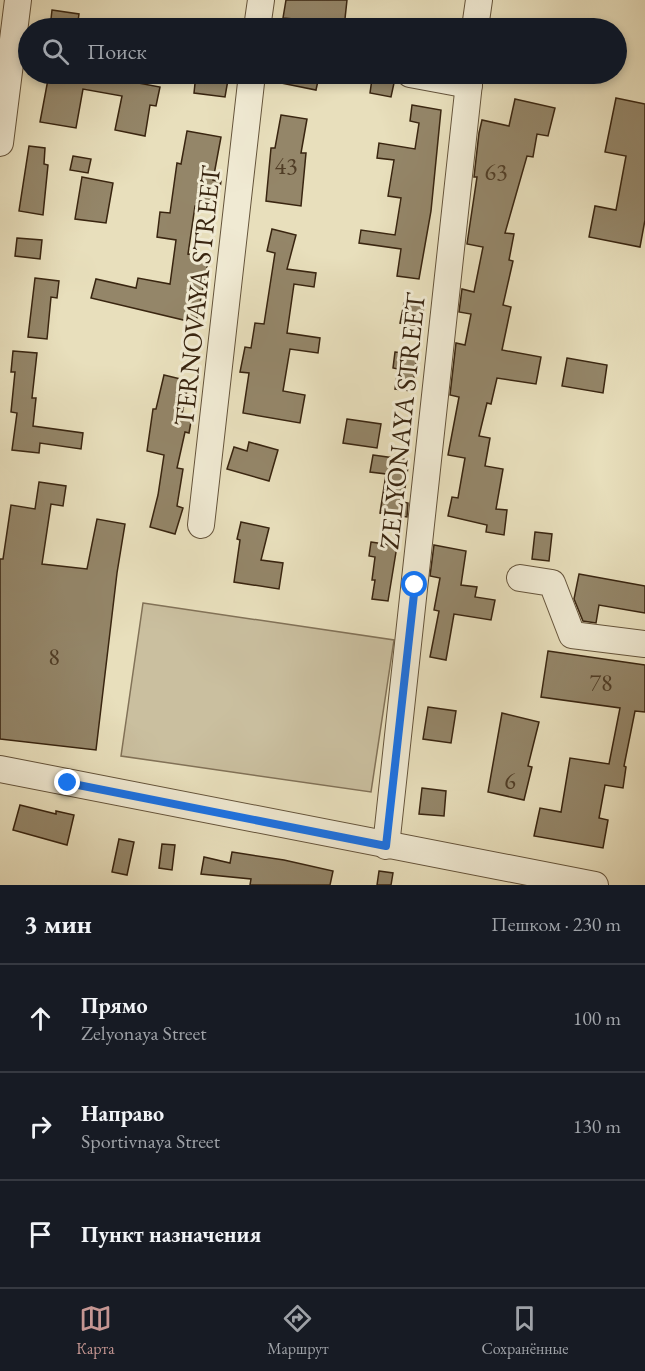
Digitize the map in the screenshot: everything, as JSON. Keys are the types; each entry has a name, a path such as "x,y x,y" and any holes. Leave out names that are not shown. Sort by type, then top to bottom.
{"street":[{"path":"0,143 18,0"},
{"path":"258,18 261,0"},
{"path":"476,18 479,0"},
{"name":"TERNOVAYA STREET","path":"201,525 251,84"},
{"name":"ZELYONAYA STREET","path":"386,846 469,84"},
{"path":"519,578 552,583 572,635 645,644"},
{"path":"0,769 595,885"}],"shaded area":[{"path":"143,603 394,640 371,792 121,756"}],"building":[{"path":"286,0 347,0 345,18 283,18"},
{"path":"52,10 79,14 78,18 51,18"},
{"path":"47,84 144,84 160,87 156,106 150,105 145,136 115,130 122,96 83,89 76,128 40,122"},
{"path":"195,84 227,84 225,97 194,93"},
{"path":"286,84 317,84 316,90"},
{"path":"371,84 394,84 391,97 370,93"},
{"path":"616,98 645,104 645,220 640,247 589,237 595,206 616,210 626,156 605,152"},
{"path":"515,99 555,108 548,136 537,134 533,157 527,156 505,233 514,234 509,260 513,261 503,305 511,307 502,350 541,357 536,384 497,378 491,404 487,403 479,436 490,438 485,466 503,469 496,509 507,510 504,535 486,532 487,525 448,516 452,497 458,498 465,458 448,455 459,397 450,395 456,343 465,345 471,314 459,312 462,289 474,292 483,247 467,244 477,177 474,177 479,133 482,120 509,126"},
{"path":"412,105 441,110 431,211 419,279 397,276 401,249 359,243 361,230 395,235 401,198 388,196 394,160 377,158 379,143 415,149 419,123 410,121"},
{"path":"281,115 307,119 301,153 306,153 301,206 266,201 271,148 275,148"},
{"path":"187,131 221,137 213,180 221,181 217,209 195,206 188,254 209,257 196,323 91,298 96,279 136,288 138,278 170,284 176,240 157,237 160,212 170,213 177,163 181,164"},
{"path":"29,146 45,148 44,164 48,165 43,215 19,211"},
{"path":"73,156 91,159 88,173 70,170"},
{"path":"82,177 113,183 106,223 75,219"},
{"path":"272,229 296,235 287,269 316,273 314,287 294,284 287,333 320,338 318,353 290,349 283,391 305,395 300,423 243,413 249,373 240,372 245,347 251,348 255,323 264,324 275,253 267,251"},
{"path":"17,238 42,240 40,259 15,256"},
{"path":"35,278 59,281 57,298 51,297 47,339 28,337"},
{"path":"404,303 424,306 421,326 400,323"},
{"path":"13,351 37,353 32,398 36,398 33,426 83,433 81,449 40,443 39,453 12,450 17,413 11,412 15,372 11,372"},
{"path":"395,352 417,355 412,391 395,389 398,369 393,368"},
{"path":"567,358 607,365 603,393 562,386"},
{"path":"164,375 189,381 182,414 192,416 189,433 185,432 177,468 183,469 177,506 183,508 175,534 150,527 164,455 147,451 153,409 156,409"},
{"path":"347,419 381,424 377,448 343,443"},
{"path":"249,442 278,450 269,481 227,469 234,447 247,451"},
{"path":"373,455 409,460 403,502 408,503 407,517 380,513 386,474 370,472"},
{"path":"39,482 66,486 63,506 51,504 42,564 87,569 97,519 125,524 96,750 0,739 0,559 3,559 11,505 35,509"},
{"path":"241,522 269,528 261,560 283,563 279,589 234,582 240,540 237,539"},
{"path":"535,532 552,534 549,561 532,559"},
{"path":"371,542 397,546 388,601 372,599 375,557 369,556"},
{"path":"434,545 466,551 461,585 477,587 475,597 495,600 491,620 454,614 446,660 430,657 439,611 434,610 440,578 430,576"},
{"path":"579,574 645,586 645,613 599,605 596,623 583,621 574,599"},
{"path":"548,651 645,665 645,712 635,711 624,766 626,767 623,788 605,785 599,818 608,820 603,848 534,836 540,808 561,812 570,758 609,764 620,708 541,697"},
{"path":"428,707 456,711 451,743 423,739"},
{"path":"502,713 539,722 528,766 532,767 524,800 488,792"},
{"path":"422,788 446,791 444,816 419,814"},
{"path":"20,805 56,814 56,811 74,815 67,845 13,830"},
{"path":"119,839 134,842 127,875 112,872"},
{"path":"162,844 175,845 172,870 159,868"},
{"path":"232,852 333,871 330,885 250,885 251,879 201,874 204,857 230,863"},
{"path":"379,871 393,873 391,885 377,885"}],"route":[{"path":"68,783 386,846 415,585"}]}
